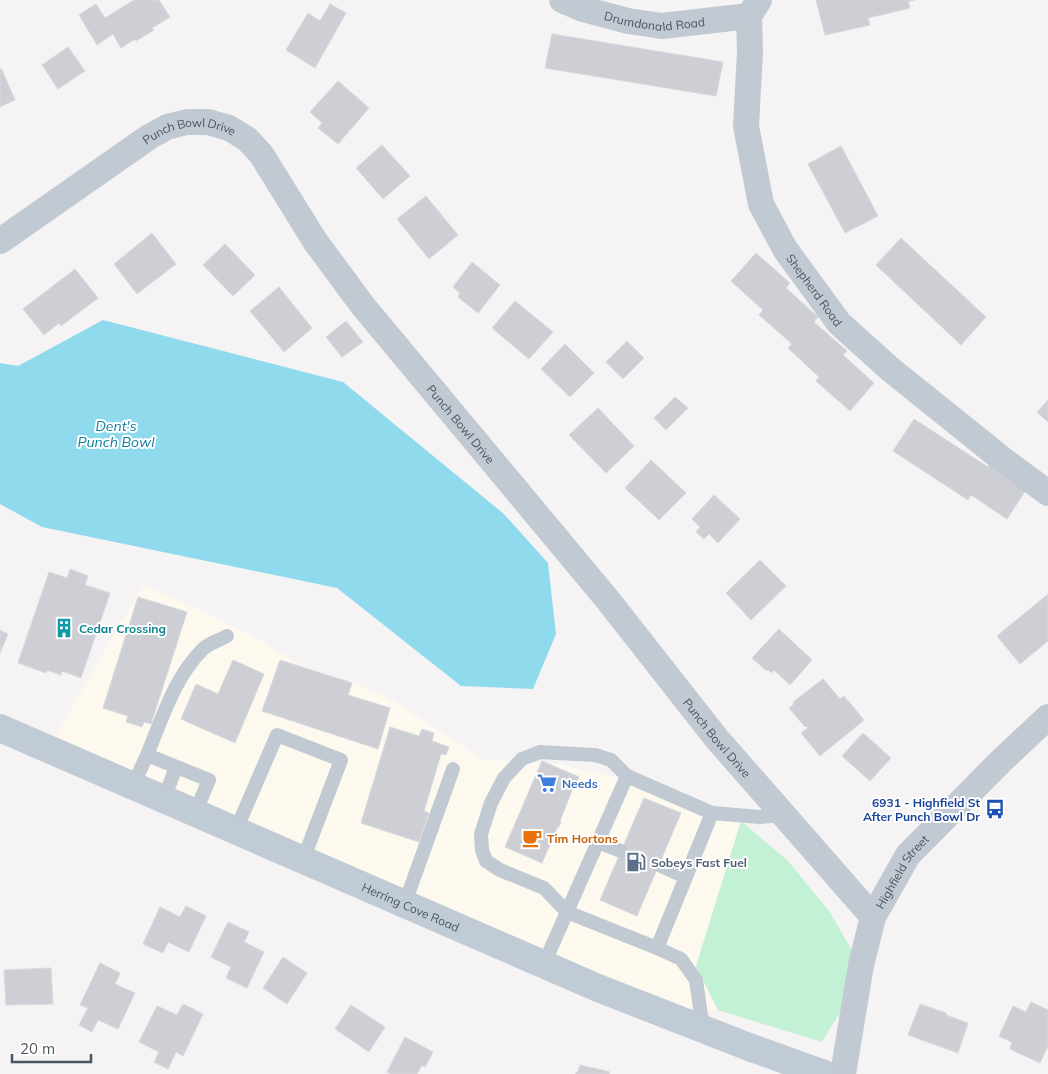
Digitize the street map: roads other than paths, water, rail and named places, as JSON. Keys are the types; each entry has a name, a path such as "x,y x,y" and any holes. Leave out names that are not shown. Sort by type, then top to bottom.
{"main road":[{"name":"Herring Cove Road","path":"0,728 598,988 824,1074"}],"street":[{"name":"Drumdonald Road","path":"562,0 584,9 628,21 662,26 754,8"},
{"name":"Shepherd Road","path":"754,8 746,126 761,204 785,249 810,286 839,323 890,369 1002,459 1048,493"},
{"name":"Punch Bowl Drive","path":"0,241 149,137 167,127 187,122 208,122 229,128 247,139 261,154 316,241 363,306 608,599 717,739 873,917"},
{"name":"Highfield Street","path":"842,1074 861,965 873,917 908,855 1000,761 1048,717"}],"lane":[{"path":"133,786 173,693 187,669 204,648 227,636"},
{"path":"236,830 277,735 341,760 303,860"},
{"path":"703,1029 696,980 681,959 567,912 544,888 500,870 486,861 482,850 481,834 491,803 504,778 522,759 540,752 595,754 610,760 627,776 712,813 760,817 783,815"},
{"path":"147,755 209,780 195,813"},
{"path":"164,799 176,767"},
{"path":"404,903 453,769"},
{"path":"544,964 627,776"},
{"path":"657,948 712,813"},
{"path":"598,842 621,851"},
{"path":"659,865 686,877"}],"water":[{"name":"Dent's Punch Bowl","path":"103,320 343,382 504,514 548,563 556,634 533,689 461,686 337,588 42,527 0,504 0,363 18,366"}],"place":[{"name":"Cedar Crossing","path":"64,628"},
{"name":"Needs","path":"547,783"},
{"name":"6931 - Highfield St After Punch Bowl Dr","path":"995,809"},
{"name":"Tim Hortons","path":"532,838"},
{"name":"Sobeys Fast Fuel","path":"636,862"}]}
